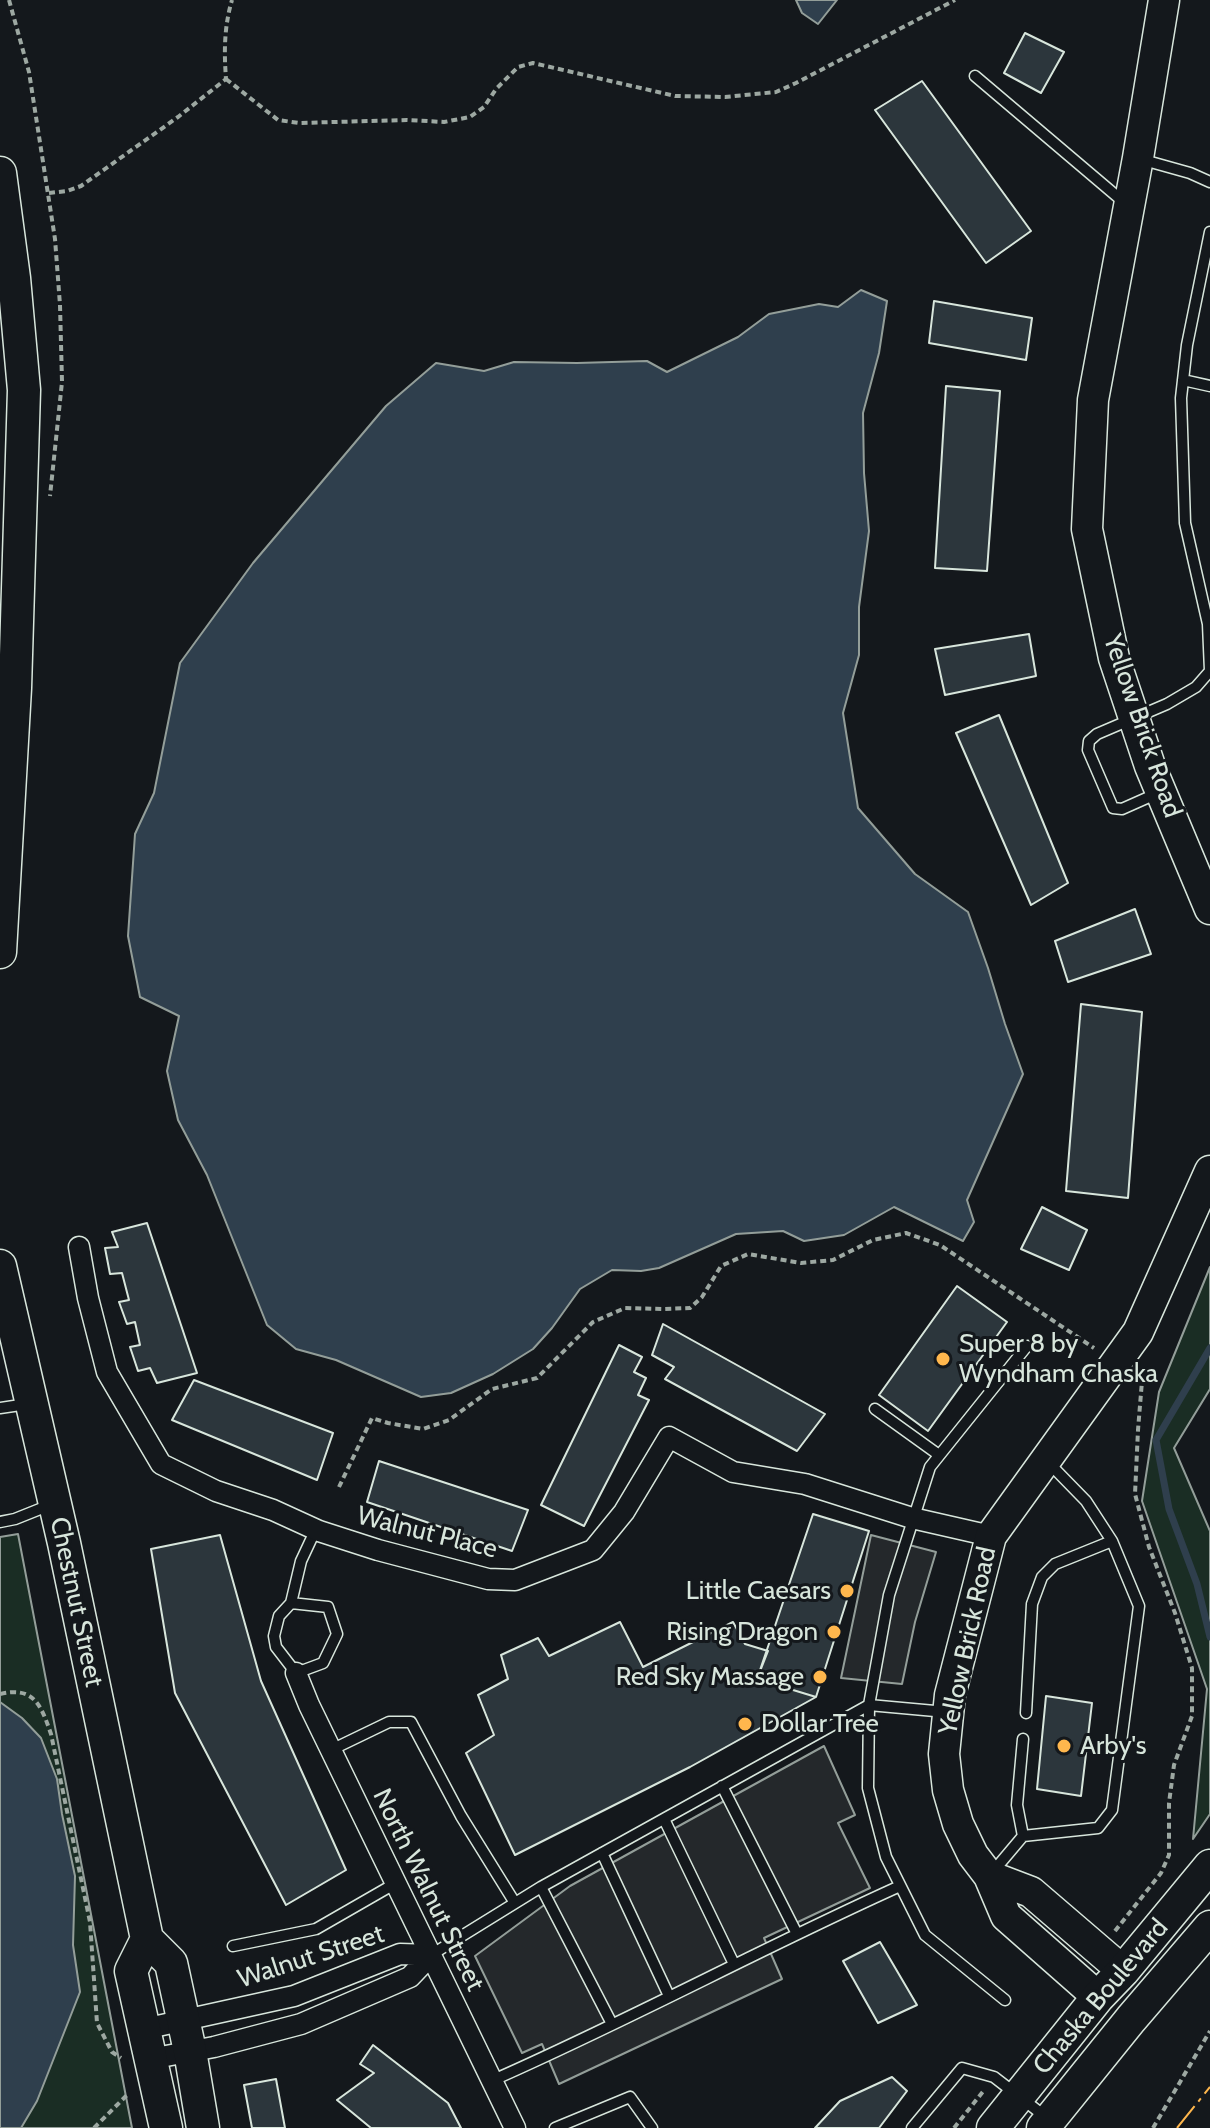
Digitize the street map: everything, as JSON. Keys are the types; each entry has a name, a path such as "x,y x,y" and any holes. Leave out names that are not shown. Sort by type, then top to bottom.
{"main road":[{"path":"0,173 24,390 15,688 0,952"},
{"name":"Chestnut Street","path":"0,1269 56,1503 147,1939 171,1963 203,2128"},
{"name":"Chaska Boulevard","path":"993,2128 1098,1997 1203,1874"},
{"name":"Chaska Boulevard","path":"1046,2124 1205,1932"},
{"path":"147,1939 131,1971 138,2059 166,2128"}],"street":[{"name":"Yellow Brick Road","path":"1164,0 1093,400 1087,529 1114,658 1161,792 1210,909"},
{"name":"Yellow Brick Road","path":"1098,1997 1006,1916 989,1876 968,1845 948,1790 944,1754 950,1695 991,1536 1138,1332 1210,1171"},
{"name":"Walnut Place","path":"79,1247 107,1372 161,1464 216,1491 378,1550 488,1579 515,1580 593,1550 624,1512 669,1437 733,1472 805,1484 912,1518 991,1536"},
{"name":"North Walnut Street","path":"296,1673 515,2128"},
{"path":"989,1876 1031,1892 1123,1971"},
{"name":"Walnut Street","path":"138,2059 186,2036 400,1954 431,1955"},
{"name":"Walnut Street","path":"138,2059 186,2036 301,2024 410,1977 431,1955"}],"lane":[{"path":"975,76 1128,205"},
{"path":"1138,158 1210,182"},
{"path":"1161,792 1122,809 1113,808 1088,750 1089,741 1097,734 1167,704 1196,687 1210,671 1208,624 1185,523 1181,398 1187,345 1210,232"},
{"path":"1197,296 1210,298"},
{"path":"1183,380 1210,386"},
{"path":"1005,2000 925,1935 886,1857 868,1788 869,1705 889,1595 930,1467 1027,1346"},
{"path":"0,1408 33,1403"},
{"path":"875,1409 939,1455"},
{"path":"989,1876 1023,1836 1098,1828 1112,1810 1139,1606 1112,1541 1086,1501 1046,1460"},
{"path":"0,1522 56,1503"},
{"path":"291,1603 328,1607 337,1634 323,1663 296,1673 276,1647 274,1636 279,1616 291,1603 301,1561 316,1529"},
{"path":"1026,1713 1032,1604 1042,1577 1055,1564 1112,1541"},
{"path":"431,1955 541,1887 869,1705 949,1713"},
{"path":"331,1750 389,1722 411,1722 461,1816 515,1903"},
{"path":"1023,1739 1017,1805 1023,1836"},
{"path":"722,1786 797,1934"},
{"path":"664,1819 734,1964"},
{"path":"602,1853 669,1996"},
{"path":"233,1946 316,1929 396,1883"},
{"path":"491,2081 900,1886"},
{"path":"541,1887 612,2024"},
{"path":"912,2128 962,2068 994,2077 1046,2124"},
{"path":"555,2128 630,2097 652,2128"}],"path":[{"path":"232,0 226,19 226,79 278,120 299,123 444,122 470,117 484,107 496,89 518,67 533,63 675,96 725,97 776,92 955,0"},
{"path":"49,193 81,186 226,79"},
{"path":"339,1487 372,1418 423,1429 449,1420 492,1389 537,1378 593,1322 625,1308 690,1308 702,1297 721,1266 748,1254 801,1263 833,1260 873,1240 906,1233 940,1245 1142,1381"},
{"path":"0,1694 24,1692 44,1712 90,1922 97,2023 112,2052 138,2059 94,2128"},
{"path":"1153,2128 1210,2031"}],"green space":[{"path":"1210,1267 1210,1389 1174,1448 1210,1531 1210,1814 1193,1839 1207,1689 1142,1501 1159,1392"},
{"path":"18,1534 132,2128 0,2128 0,1537"}],"shaded area":[{"path":"871,1535 936,1552 915,1622 902,1684 841,1678"},
{"path":"824,1746 855,1815 838,1823 870,1888 764,1938 782,1979 559,2084 542,2044 522,2053 475,1956 570,1886"}],"water":[{"path":"796,0 837,0 818,24 802,13"},
{"path":"861,290 887,301 879,353 863,413 869,531 859,607 859,655 843,713 858,808 915,874 968,912 1023,1074 967,1200 974,1222 963,1241 894,1207 844,1235 804,1241 783,1231 736,1234 659,1268 612,1270 580,1289 533,1349 493,1374 451,1393 421,1397 336,1360 296,1349 267,1325 207,1175 178,1120 167,1071 179,1016 140,997 128,936 135,834 154,793 180,663 253,563 386,406 436,363 484,371 514,362 647,361 667,372 738,337 769,314 819,304 838,307"},
{"path":"0,1702 22,1718 41,1738 57,1779 75,1876 73,1945 80,1992 37,2101 21,2128 0,2128"}],"building":[{"path":"1025,33 1064,52 1041,93 1004,73"},
{"path":"922,81 1031,231 986,263 875,110"},
{"path":"934,301 1032,318 1026,360 929,343"},
{"path":"946,386 1000,391 987,571 935,568"},
{"path":"1029,634 1036,676 945,695 935,649"},
{"path":"999,715 1068,883 1031,905 956,733"},
{"path":"1135,909 1151,954 1068,982 1055,941"},
{"path":"1081,1004 1142,1012 1128,1198 1066,1191"},
{"path":"1042,1207 1087,1230 1069,1270 1021,1249"},
{"path":"147,1223 197,1373 157,1383 150,1368 138,1371 130,1347 140,1345 135,1322 127,1324 119,1302 129,1300 122,1273 110,1274 105,1248 118,1247 112,1232"},
{"name":"Super 8 by Wyndham Chaska","path":"957,1286 1007,1322 928,1431 879,1395"},
{"path":"663,1324 825,1414 797,1451 665,1379 674,1367 652,1355"},
{"path":"619,1345 642,1357 634,1372 646,1378 638,1395 649,1400 584,1526 541,1505"},
{"path":"194,1380 333,1433 317,1480 172,1420"},
{"path":"379,1461 528,1510 512,1551 367,1502"},
{"path":"813,1514 869,1531 816,1697 757,1679"},
{"path":"220,1535 261,1681 346,1870 286,1905 175,1693 151,1549"},
{"path":"620,1622 643,1667 733,1622 745,1644 768,1651 757,1679 816,1697 690,1767 515,1855 466,1753 494,1735 478,1695 508,1679 501,1655 538,1638 549,1656"},
{"name":"Arby's","path":"1046,1696 1092,1703 1081,1796 1037,1789"},
{"path":"880,1942 917,2005 878,2023 843,1961"},
{"path":"373,2045 448,2103 461,2128 371,2128 337,2100 374,2073 360,2064"},
{"path":"892,2077 907,2091 879,2128 815,2128 840,2101"},
{"path":"276,2079 285,2128 252,2128 244,2085"}],"waterway":[{"path":"1210,1348 1156,1440 1169,1509 1197,1584 1210,1637"}],"power":[{"path":"1177,2128 1210,2087"}],"place":[{"name":"Super 8 by Wyndham Chaska","path":"943,1359"},
{"name":"Little Caesars","path":"847,1591"},
{"name":"Rising Dragon","path":"834,1632"},
{"name":"Red Sky Massage","path":"820,1677"},
{"name":"Dollar Tree","path":"745,1724"},
{"name":"Arby's","path":"1064,1746"}]}
